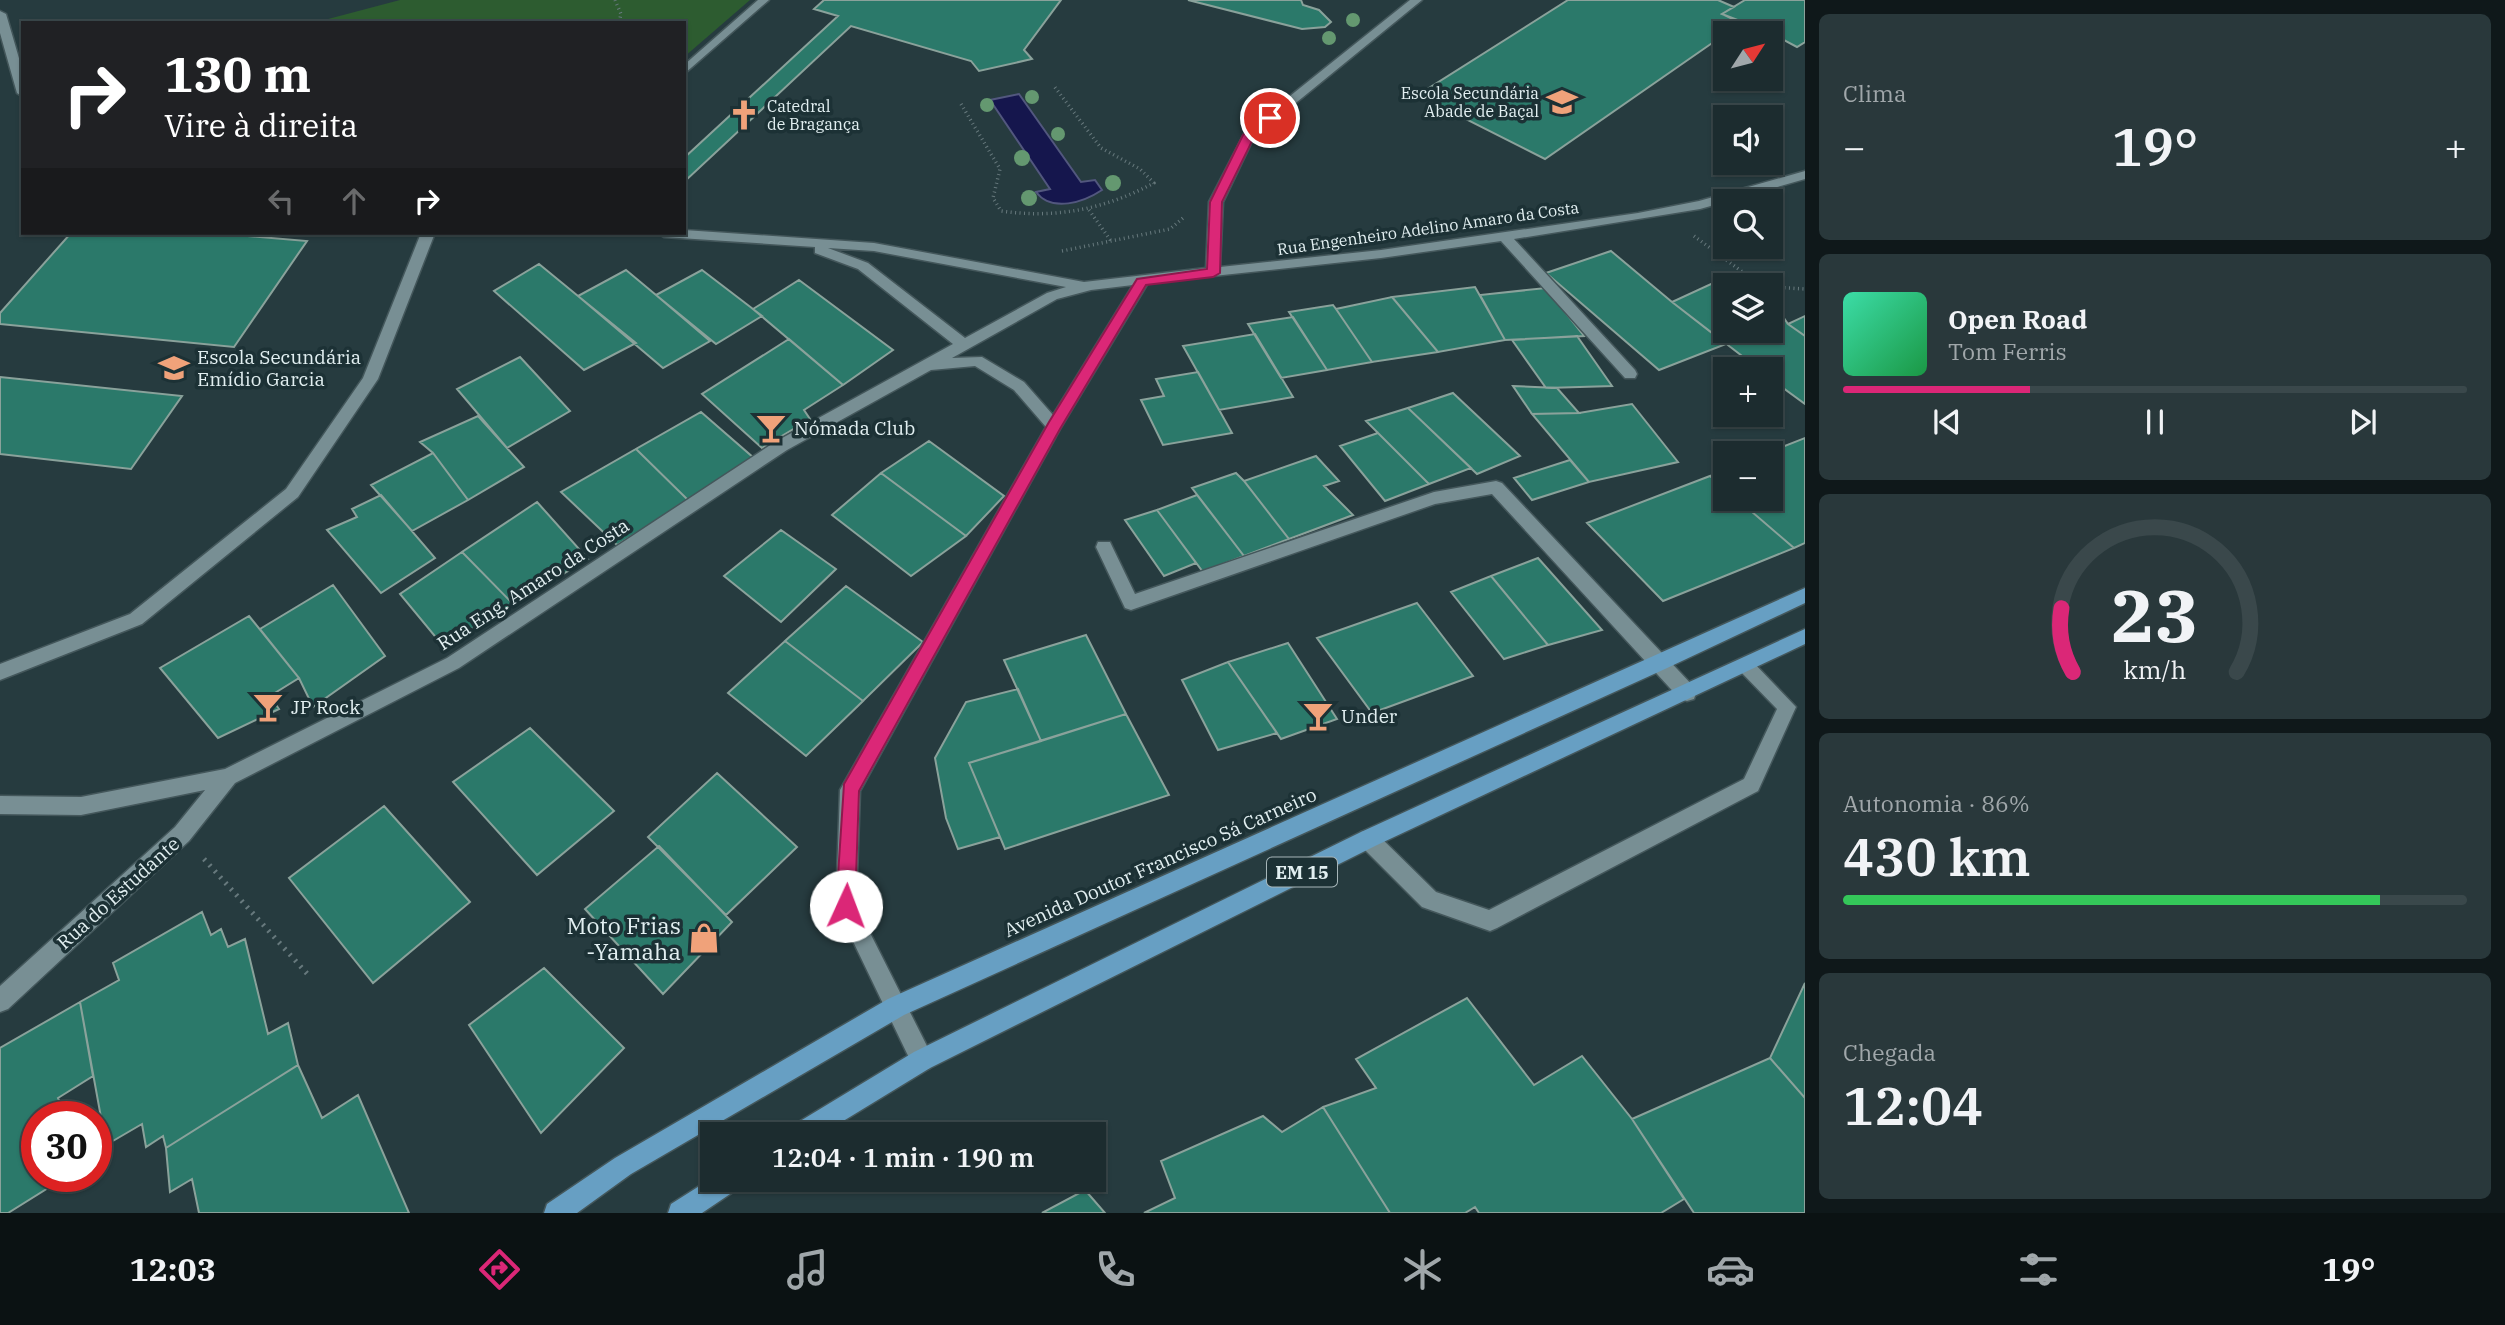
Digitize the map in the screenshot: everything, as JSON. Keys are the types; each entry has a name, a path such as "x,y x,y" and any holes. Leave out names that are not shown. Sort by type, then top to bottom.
{"main road":[{"name":"Avenida Doutor Francisco Sá Carneiro","path":"556,1213 623,1166 896,1007 1659,664 1805,595"},
{"name":"EM 15","path":"820,1122 922,1059 1368,839 1805,636"},
{"path":"680,1213 712,1192"}],"street":[{"path":"686,69 764,0"},
{"path":"1213,273 1216,202 1249,135 1417,0"},
{"path":"0,14 21,86"},
{"name":"Rua Engenheiro Adelino Amaro da Costa","path":"1052,296 1090,285 1142,282 1505,237 1663,212 1700,205 1805,175"},
{"path":"0,672 136,619 292,493 370,379 427,235"},
{"path":"686,235 874,247 1063,284 1090,285"},
{"path":"1505,237 1630,374"},
{"path":"804,244 863,266 963,344"},
{"path":"922,1059 846,906 850,790 1054,426 1142,282"},
{"name":"Rua Eng. Amaro da Costa","path":"0,805 80,806 228,776 453,663 782,446 1052,296"},
{"path":"925,365 977,361 1019,386 1054,426"},
{"path":"1104,547 1131,603 1434,498 1496,487 1687,693"},
{"path":"1368,839 1429,900 1490,921 1751,785 1787,707 1745,665"},
{"name":"Rua do Estudante","path":"0,1001 182,834 228,776"}],"path":[{"path":"615,0 621,14 619,21"},
{"path":"961,104 1000,169 993,198 1001,211 1030,217 1089,210 1136,193 1153,183 1140,169 1101,148 1054,86"},
{"path":"1089,210 1111,241"},
{"path":"1663,212 1744,273"},
{"path":"1783,288 1805,289"},
{"path":"182,834 311,978"}],"green space":[{"path":"400,0 750,0 686,55 686,21 321,21"}],"shaded area":[{"path":"1019,94 1081,182 1095,180 1102,190 1077,201 1059,204 1036,192 1050,189 990,100"}],"building":[{"name":"Catedral de Bragança","path":"824,0 1061,0 1024,50 1032,59 979,71 971,61 851,26 686,180 686,156 838,16 814,9"},
{"path":"1188,0 1301,0 1303,5 1319,10 1331,22 1325,27 1302,29"},
{"path":"1568,0 1718,0 1734,7 1722,14 1737,21 1713,21 1713,42 1545,159 1418,95"},
{"path":"1745,0 1805,0 1805,42 1797,47 1783,39 1783,21 1740,21 1722,14"},
{"path":"69,235 236,235 307,241 234,347 0,324 0,313"},
{"path":"1611,251 1713,334 1713,343 1726,344 1659,370 1546,273"},
{"path":"539,264 636,343 584,370 494,291"},
{"path":"626,270 710,341 663,368 578,296"},
{"path":"702,270 762,316 716,344 656,295"},
{"path":"799,280 893,350 843,385 753,309"},
{"path":"1713,283 1713,334 1672,302"},
{"path":"1475,287 1505,340 1438,352 1392,297"},
{"path":"1546,288 1584,336 1505,340 1480,295"},
{"path":"1392,297 1438,352 1372,362 1336,309"},
{"path":"1333,305 1372,362 1327,370 1289,312"},
{"path":"1805,316 1805,336 1788,324"},
{"path":"1293,317 1327,370 1281,378 1248,324"},
{"path":"1783,317 1788,324 1805,336 1805,404 1783,388 1783,357 1743,357 1725,343 1783,343"},
{"path":"1255,334 1293,397 1219,410 1183,346"},
{"path":"1577,336 1612,386 1546,388 1512,340"},
{"path":"789,339 843,385 804,410 810,419 762,448 702,394"},
{"path":"520,357 570,411 507,448 457,389"},
{"path":"1198,372 1232,433 1163,445 1141,400 1164,396 1156,379"},
{"path":"0,377 182,396 131,469 0,454"},
{"path":"1513,386 1557,388 1579,413 1532,414"},
{"path":"1453,393 1520,456 1477,474 1408,408"},
{"path":"1632,404 1678,462 1589,482 1532,414 1579,413"},
{"path":"1408,408 1471,468 1429,484 1366,421"},
{"path":"701,412 755,459 689,501 636,449"},
{"path":"478,416 524,467 468,500 433,453 420,442"},
{"path":"1378,433 1429,484 1385,501 1340,446"},
{"path":"1805,438 1805,543 1794,548 1751,511 1783,511 1783,447"},
{"path":"929,441 1004,496 966,536 881,473"},
{"path":"636,449 689,501 617,545 561,492"},
{"path":"433,453 468,500 412,531 371,485"},
{"path":"1316,456 1339,481 1324,486 1353,515 1289,539 1244,481"},
{"path":"1570,460 1589,482 1532,500 1514,478"},
{"path":"881,473 966,536 911,576 832,515"},
{"path":"1236,473 1289,539 1244,556 1192,488"},
{"path":"1710,476 1713,478 1713,511 1751,511 1794,548 1663,601 1587,523"},
{"path":"381,495 435,558 381,593 327,530 357,517 352,509"},
{"path":"1197,495 1244,556 1203,572 1157,510"},
{"path":"537,502 588,559 513,604 462,552"},
{"path":"1157,510 1196,563 1164,576 1125,520"},
{"path":"781,530 836,569 781,622 724,576"},
{"path":"462,552 513,604 443,646 400,594"},
{"path":"1538,558 1602,630 1548,645 1491,576"},
{"path":"1491,576 1548,645 1504,659 1451,592"},
{"path":"333,585 385,656 313,707 299,678 260,629"},
{"path":"846,586 923,642 863,701 785,641"},
{"path":"1417,603 1473,676 1372,713 1317,638"},
{"path":"249,616 299,678 270,696 279,709 218,738 160,668"},
{"path":"1086,635 1126,714 1041,741 1004,660"},
{"path":"785,641 863,701 806,756 728,693"},
{"path":"1288,643 1337,719 1281,739 1228,662"},
{"path":"1228,662 1277,733 1218,750 1182,680"},
{"path":"1018,689 1041,741 969,763 1000,837 958,849 946,818 935,758 966,702"},
{"path":"1126,714 1169,795 1005,849 969,763"},
{"path":"530,728 614,811 537,875 453,782"},
{"path":"717,773 797,847 726,915 648,837"},
{"path":"384,806 470,902 373,983 289,878"},
{"path":"659,846 732,922 663,994 585,909"},
{"path":"202,912 211,935 221,929 228,947 245,939 268,1034 288,1023 298,1065 166,1148 163,1136 146,1147 142,1124 112,1142 112,1101 98,1101 80,1002 119,980 113,963"},
{"path":"544,968 624,1048 541,1133 469,1025"},
{"path":"1805,983 1805,1098 1770,1058"},
{"path":"1467,998 1534,1085 1582,1056 1632,1119 1684,1199 1661,1213 1479,1213 1475,1207 1465,1213 1390,1213 1323,1107 1376,1088 1356,1059"},
{"path":"80,1002 93,1076 58,1098 60,1101 21,1101 21,1192 42,1192 8,1213 0,1213 0,1048"},
{"path":"1770,1058 1805,1098 1805,1213 1694,1213 1632,1119"},
{"path":"298,1065 322,1118 358,1095 409,1213 199,1213 192,1179 170,1192 166,1148"},
{"path":"1323,1107 1390,1213 1144,1213 1175,1198 1161,1161 1263,1116 1282,1132"},
{"path":"1081,1192 1087,1192 1105,1213 1042,1213"}],"place":[{"name":"Escola Secundária Abade de Baçal","path":"1562,102"},
{"name":"Catedral de Bragança","path":"744,115"},
{"name":"Escola Secundária Emídio Garcia","path":"174,368"},
{"name":"Nómada Club","path":"771,428"},
{"name":"JP Rock","path":"268,707"},
{"name":"Under","path":"1318,716"},
{"name":"Moto Frias -Yamaha","path":"704,938"}],"route":[{"path":"846,906 850,790 1054,426 1142,282 1213,273 1212,246 1216,202 1249,135 1270,118"}]}
